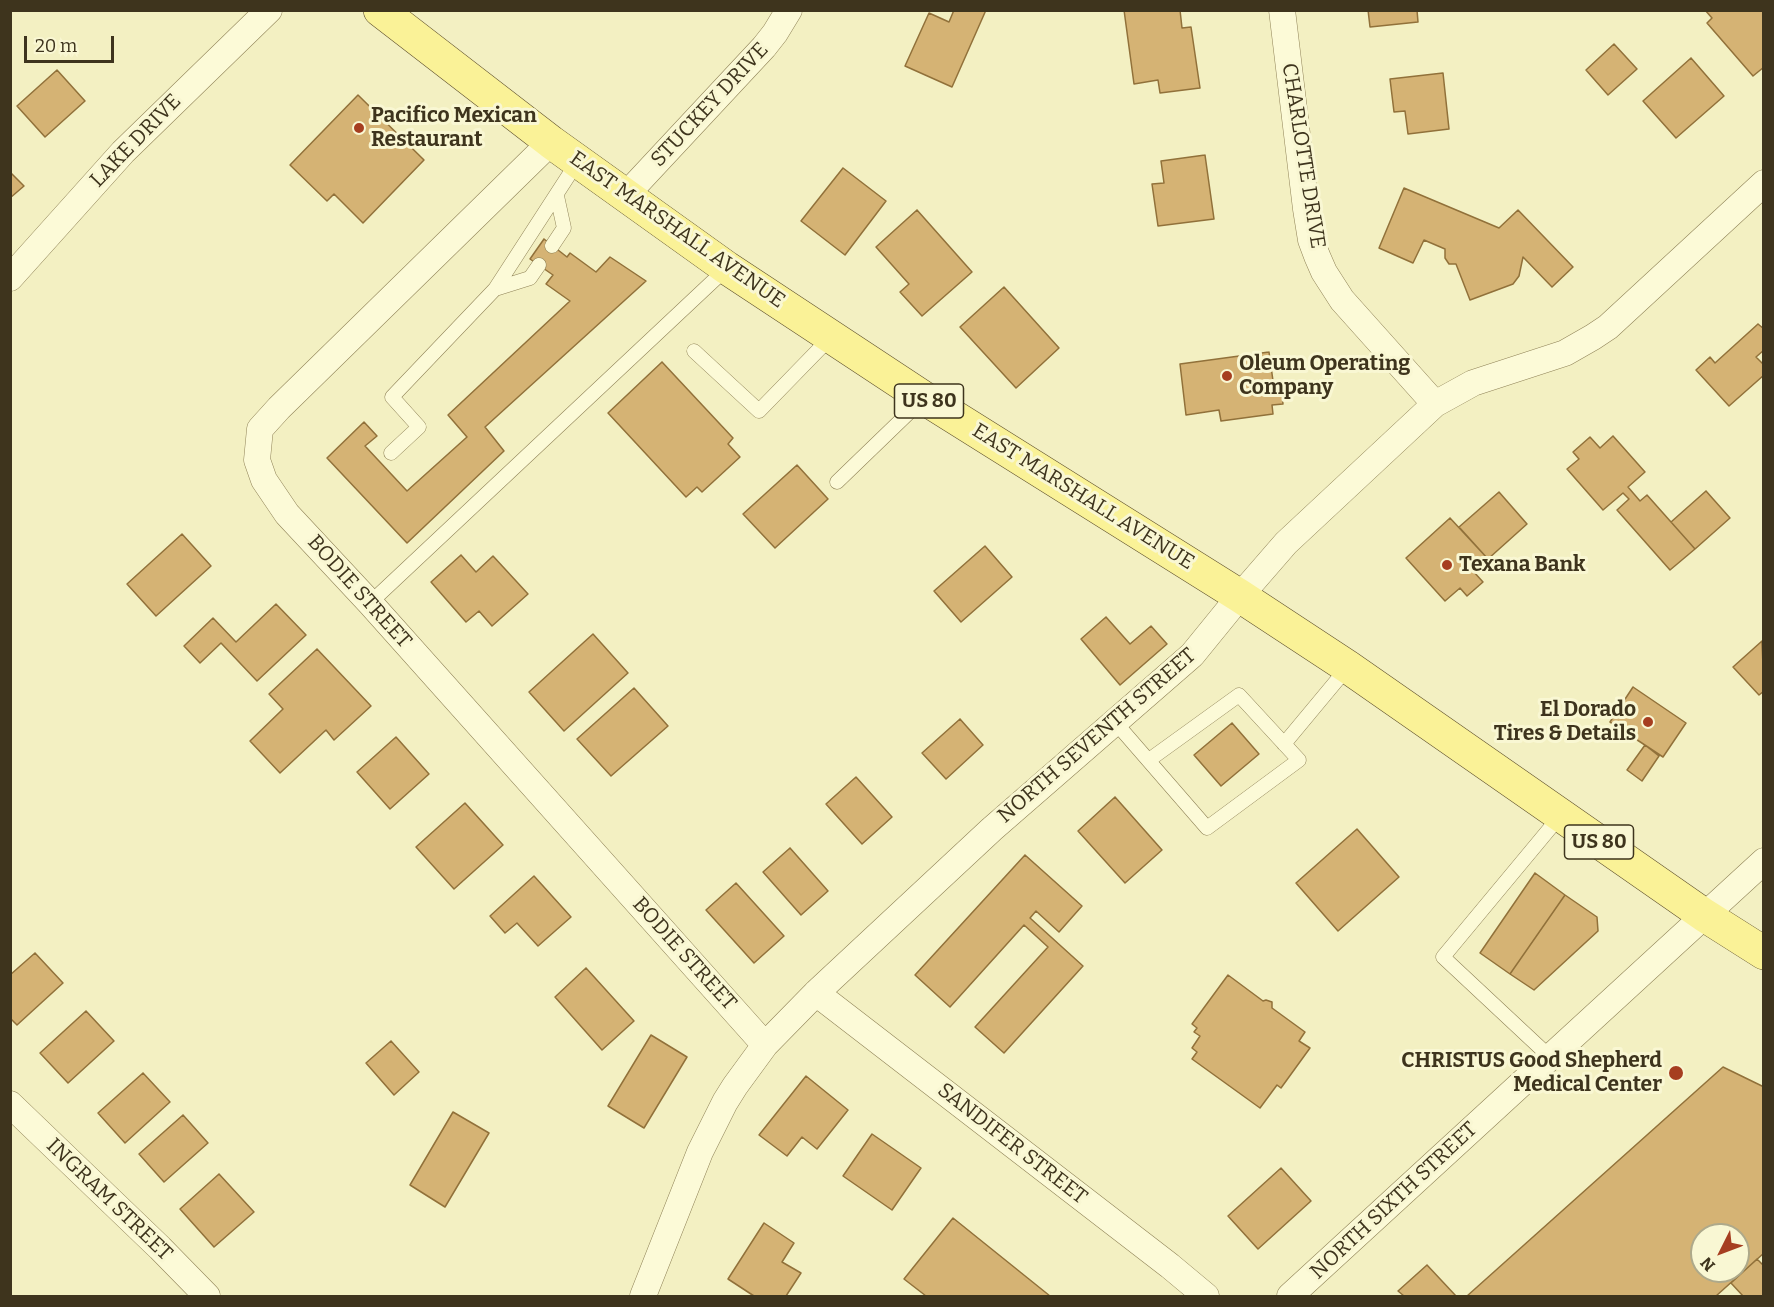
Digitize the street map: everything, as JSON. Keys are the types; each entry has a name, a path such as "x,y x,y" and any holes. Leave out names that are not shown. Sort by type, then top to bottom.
{"main road":[{"name":"EAST MARSHALL AVENUE","path":"380,10 551,142 727,268 924,398 1240,596 1348,668 1704,915 1764,953"}],"street":[{"name":"LAKE DRIVE","path":"10,278 123,152 269,10"},
{"name":"STUCKEY DRIVE","path":"626,196 764,47 789,10"},
{"name":"CHARLOTTE DRIVE","path":"1282,10 1306,209 1311,240 1317,256 1324,272 1342,300 1435,404"},
{"name":"BODIE STREET","path":"551,142 279,408 260,429 257,460 264,480 287,514 370,603 765,1045"},
{"name":"NORTH SEVENTH STREET","path":"644,1296 709,1132 735,1086 765,1045 816,993 992,829 1192,655 1286,543 1435,404 1473,383 1558,356 1579,346 1608,327 1764,183"},
{"name":"NORTH SIXTH STREET","path":"1290,1296 1764,861"},
{"name":"SANDIFER STREET","path":"816,993 1206,1296"},
{"name":"INGRAM STREET","path":"10,1104 207,1296"}],"lane":[{"path":"391,453 419,427 392,397 495,289 578,161"},
{"path":"552,246 564,228 557,196"},
{"path":"495,289 530,278 539,265"},
{"path":"370,603 727,268"},
{"path":"694,351 759,411 831,337"},
{"path":"837,482 924,398"},
{"path":"1284,744 1348,668"},
{"path":"1115,722 1207,828 1299,760 1239,695 1149,760"},
{"path":"1550,1058 1443,957 1561,815"}],"building":[{"path":"954,10 986,10 952,87 905,66 929,13 949,22"},
{"path":"1124,10 1180,10 1182,28 1191,27 1200,88 1160,93 1158,80 1134,84"},
{"path":"1368,10 1417,10 1418,22 1370,27"},
{"path":"1705,10 1762,10 1764,12 1764,67 1753,76 1707,23 1712,18"},
{"path":"1614,44 1637,69 1608,95 1586,70"},
{"path":"1691,58 1724,96 1676,138 1643,101"},
{"path":"57,70 85,101 45,137 17,106"},
{"path":"1443,73 1449,129 1408,134 1405,111 1394,112 1390,79"},
{"name":"Pacifico Mexican Restaurant","path":"358,95 424,160 363,223 334,194 327,201 290,165"},
{"path":"1205,155 1214,219 1158,226 1152,184 1164,183 1161,161"},
{"path":"843,168 886,201 845,255 801,221"},
{"path":"10,172 24,186 10,198"},
{"path":"1404,188 1499,228 1518,210 1573,267 1552,287 1523,257 1519,276 1513,284 1470,300 1456,264 1449,264 1445,258 1445,249 1424,240 1413,263 1379,248"},
{"path":"917,210 972,272 922,316 900,292 909,284 876,247"},
{"path":"544,239 567,257 570,253 596,272 610,257 646,281 485,427 504,451 407,543 327,458 364,422 377,436 365,446 407,491 467,437 448,415 570,301 546,284 553,275 530,259"},
{"path":"1004,287 1059,348 1016,388 960,327"},
{"path":"1758,324 1764,329 1764,350 1756,357 1764,365 1764,375 1729,406 1696,370 1710,357 1715,363"},
{"name":"Oleum Operating Company","path":"1269,352 1274,388 1281,387 1283,404 1272,405 1273,414 1221,421 1219,410 1186,415 1180,364"},
{"path":"662,362 733,438 728,444 740,457 702,492 697,487 686,497 608,413"},
{"path":"1613,436 1645,472 1628,487 1640,501 1647,495 1695,549 1670,570 1617,510 1629,499 1623,493 1603,510 1567,469 1579,459 1573,452 1590,437 1600,448"},
{"path":"797,465 828,499 775,548 743,514"},
{"path":"1706,491 1730,518 1695,549 1671,522"},
{"path":"1499,492 1527,524 1488,559 1459,527"},
{"name":"Texana Bank","path":"1450,518 1488,559 1473,571 1483,582 1467,596 1460,588 1445,601 1406,558"},
{"path":"182,534 211,566 156,616 127,584"},
{"path":"985,546 1012,577 961,622 934,591"},
{"path":"461,555 476,572 493,556 528,594 492,626 479,611 466,622 431,582"},
{"path":"276,604 306,635 257,681 221,643 200,663 184,646 213,618 236,642"},
{"path":"1106,617 1130,644 1151,626 1167,644 1120,685 1081,639"},
{"path":"593,634 628,673 564,731 529,692"},
{"path":"1762,641 1764,691 1759,695 1733,667"},
{"path":"317,649 371,706 334,740 326,730 280,773 250,741 283,709 269,694"},
{"name":"El Dorado Tires & Details","path":"1633,687 1686,723 1663,757 1610,722"},
{"path":"634,688 668,726 611,776 577,739"},
{"path":"960,719 983,745 946,779 922,753"},
{"path":"1232,723 1259,754 1221,786 1194,755"},
{"path":"396,737 429,774 390,809 357,772"},
{"path":"1645,745 1659,756 1642,781 1627,770"},
{"path":"856,777 892,817 862,844 826,804"},
{"path":"1115,797 1162,850 1125,883 1078,831"},
{"path":"465,803 503,845 454,889 416,847"},
{"path":"1357,829 1399,877 1338,931 1296,883"},
{"path":"790,848 828,891 801,915 763,872"},
{"path":"1025,855 1082,906 1059,932 1036,911 1030,918 1083,966 1004,1053 975,1027 1048,947 1024,925 950,1007 915,975"},
{"path":"1535,873 1565,895 1510,974 1480,953"},
{"path":"534,876 571,917 538,946 517,923 505,933 490,916"},
{"path":"736,883 784,936 754,963 706,910"},
{"path":"1565,895 1597,917 1598,931 1534,990 1510,974"},
{"path":"35,953 63,983 17,1025 10,1018 10,975"},
{"path":"586,968 634,1021 602,1050 555,997"},
{"path":"1228,975 1263,1001 1272,1002 1272,1008 1305,1032 1299,1041 1310,1048 1281,1088 1277,1085 1260,1108 1192,1059 1197,1052 1192,1048 1200,1036 1194,1032 1197,1028 1192,1024"},
{"path":"86,1011 114,1041 68,1083 40,1053"},
{"path":"651,1035 687,1057 644,1128 608,1106"},
{"path":"391,1041 419,1072 394,1095 366,1063"},
{"path":"1723,1067 1764,1087 1764,1253 1750,1266 1750,1223 1690,1223 1690,1283 1731,1283 1716,1296 1467,1296"},
{"path":"143,1073 170,1102 125,1143 98,1113"},
{"path":"806,1076 848,1110 817,1149 802,1137 787,1156 759,1135"},
{"path":"453,1112 489,1133 445,1207 410,1185"},
{"path":"183,1115 208,1143 164,1182 139,1154"},
{"path":"872,1134 921,1168 892,1210 843,1176"},
{"path":"1281,1168 1311,1201 1258,1249 1228,1216"},
{"path":"219,1174 254,1212 214,1247 180,1209"},
{"path":"953,1218 1050,1296 926,1296 904,1279"},
{"path":"764,1223 794,1243 782,1262 801,1273 786,1296 754,1296 728,1279"},
{"path":"1757,1259 1764,1266 1764,1296 1743,1296 1731,1283 1750,1283 1750,1265"},
{"path":"1427,1265 1456,1296 1404,1296 1398,1291"}],"place":[{"name":"Pacifico Mexican Restaurant","path":"359,128"},
{"name":"Oleum Operating Company","path":"1227,376"},
{"name":"Texana Bank","path":"1447,565"},
{"name":"El Dorado Tires & Details","path":"1648,722"},
{"name":"CHRISTUS Good Shepherd Medical Center","path":"1676,1073"}]}
